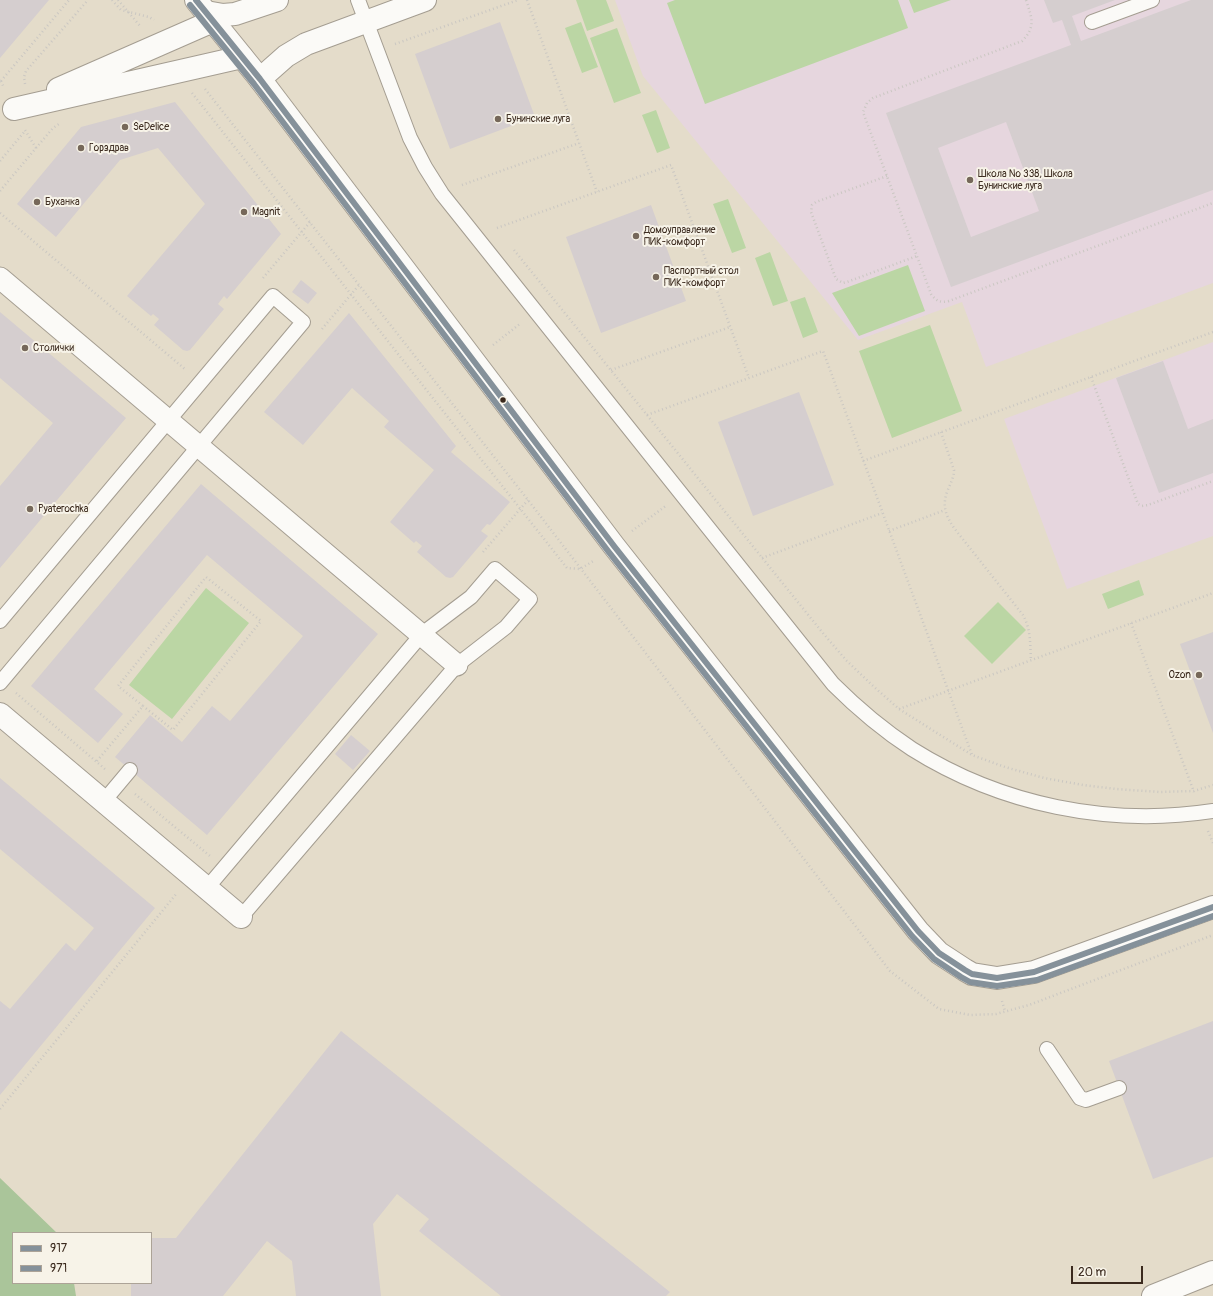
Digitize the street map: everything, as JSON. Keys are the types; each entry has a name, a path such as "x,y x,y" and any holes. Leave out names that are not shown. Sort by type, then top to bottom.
{"main road":[{"path":"205,11 223,15 235,14 277,0"},
{"path":"260,79 286,56 306,44 425,0"},
{"path":"7,113 162,44 205,11"},
{"path":"205,11 260,79 614,546 918,931 938,953 972,974 997,978 1034,972 1213,907"},
{"path":"7,113 242,57"},
{"path":"0,714 241,917"},
{"path":"1153,1296 1213,1272"}],"street":[{"path":"0,278 457,665"}],"lane":[{"path":"358,0 375,18 410,138 425,167 442,194 833,684 854,705 881,727 912,748 953,772 990,788 1027,800 1071,810 1111,815 1158,816 1207,812"},
{"path":"1092,22 1152,0"},
{"path":"0,621 273,296 303,322 1,682"},
{"path":"207,888 422,634 471,597 495,569 530,599 506,627 457,665 241,917"},
{"path":"104,801 130,770"},
{"path":"1047,1049 1080,1098 1086,1100 1119,1088"}],"path":[{"path":"0,82 69,0"},
{"path":"24,83 26,71 88,0"},
{"path":"112,0 121,10 149,17 154,20 162,44"},
{"path":"118,0 128,12 162,44"},
{"path":"375,18 395,44 518,0"},
{"path":"527,0 597,192"},
{"path":"1026,0 1032,17 1032,25 1022,42 873,98 867,103 863,112 931,294 935,300 941,302 949,301 1213,204"},
{"path":"183,71 528,500 580,569 567,568 183,71"},
{"path":"0,191 36,148 20,122 7,113"},
{"path":"458,179 462,186 580,143"},
{"path":"497,228 671,165 749,378"},
{"path":"887,176 816,202 812,205 811,212 833,272 836,279 843,283 917,256"},
{"path":"0,213 186,370"},
{"path":"492,222 501,234"},
{"path":"511,246 846,660 899,709 972,755 1005,767 1038,776 1083,785 1160,792 1194,791 1213,784"},
{"path":"611,370 730,327"},
{"path":"863,461 1213,332"},
{"path":"647,415 823,351 972,755"},
{"path":"1091,377 1138,504 1142,506 1148,505 1213,482"},
{"path":"941,432 954,466 952,482 944,503 946,516 1028,623 1031,660"},
{"path":"480,555 528,500"},
{"path":"889,531 945,510"},
{"path":"762,558 882,513"},
{"path":"206,577 261,621 173,730 143,706 118,686 206,577"},
{"path":"899,709 1213,593"},
{"path":"1131,624 1194,791 1207,812 1213,843"},
{"path":"1,682 224,868"},
{"path":"97,761 143,706"}],"shaded area":[{"name":"Школа № 338, Школа Бунинские луга","path":"615,0 1213,0 1213,283 986,367 962,302 858,340 643,76"},
{"path":"1213,342 1213,536 1067,589 1004,419"}],"green space":[{"path":"576,0 606,0 614,21 587,31"},
{"path":"675,0 898,0 908,28 705,104 667,3"},
{"path":"909,0 951,0 914,13"},
{"path":"581,22 598,67 582,73 565,28"},
{"path":"617,28 641,93 614,103 590,38"},
{"path":"656,110 670,148 657,153 642,115"},
{"path":"728,199 746,248 732,253 713,204"},
{"path":"770,252 788,301 773,306 755,258"},
{"path":"908,265 925,311 859,336 832,293"},
{"path":"805,297 818,332 803,338 790,302"},
{"path":"930,325 962,411 892,438 859,351"},
{"path":"1139,580 1144,595 1108,609 1102,594"},
{"path":"206,588 249,623 172,719 129,685"},
{"path":"998,602 1026,630 992,664 964,636"},
{"path":"0,1178 56,1232 12,1232 12,1284 74,1284 76,1296 0,1296"}],"building":[{"path":"0,0 49,0 0,58"},
{"path":"1044,0 1115,0 1072,16 1081,41 1191,0 1213,0 1213,190 951,287 886,113 1071,45 1062,20 1053,23","holes":["1006,122 1039,211 971,237 938,148"]},
{"path":"500,22 535,117 450,149 415,54"},
{"path":"175,102 281,234 227,299 224,296 218,304 224,309 190,350 187,351 183,350 154,325 159,319 153,314 151,316 127,296 205,204 158,148 120,160 56,237 17,204 81,127"},
{"path":"651,205 686,301 601,333 566,237"},
{"path":"301,280 317,293 308,304 292,292"},
{"path":"0,312 126,418 0,568 0,486 53,423 0,378"},
{"path":"349,313 456,446 451,452 510,502 490,525 487,524 481,531 488,536 453,577 446,577 417,552 422,546 416,541 414,543 390,522 434,470 384,427 389,421 352,388 303,445 264,412"},
{"path":"1163,361 1188,429 1213,419 1213,473 1159,493 1116,378"},
{"path":"799,392 834,485 753,516 718,422"},
{"path":"201,484 378,634 207,835 115,757 150,715 182,742 212,706 230,721 303,636 207,555 94,689 123,714 98,743 31,686"},
{"path":"1213,632 1213,733 1180,644"},
{"path":"351,735 370,751 353,770 335,754"},
{"path":"0,778 155,908 0,1095 0,1001 10,1009 66,943 75,951 94,928 0,849"},
{"path":"1213,1021 1213,1157 1153,1179 1109,1061"},
{"path":"341,1031 670,1292 666,1296 501,1296 419,1231 429,1219 397,1194 373,1224 381,1296 296,1296 292,1261 267,1241 223,1296 131,1296 131,1284 152,1284 152,1238 176,1238"}],"transit line":[{"name":"917","path":"196,0 260,79 614,546 918,931 939,953 972,974 997,978 1034,972 1213,907"},
{"name":"971","path":"190,5 254,84 608,551 912,936 934,959 970,982 997,986 1037,980 1213,916"}],"place":[{"name":"Бунинские луга","path":"498,119"},
{"name":"SeDelice","path":"125,127"},
{"name":"Горздрав","path":"81,148"},
{"name":"Школа № 338, Школа Бунинские луга","path":"970,180"},
{"name":"Буханка","path":"37,202"},
{"name":"Magnit","path":"244,212"},
{"name":"Домоуправление ПИК-комфорт","path":"636,236"},
{"name":"Паспортный стол ПИК-комфорт","path":"656,277"},
{"name":"Столички","path":"25,348"},
{"name":"Pyaterochka","path":"30,509"},
{"name":"Ozon","path":"1199,675"}]}
